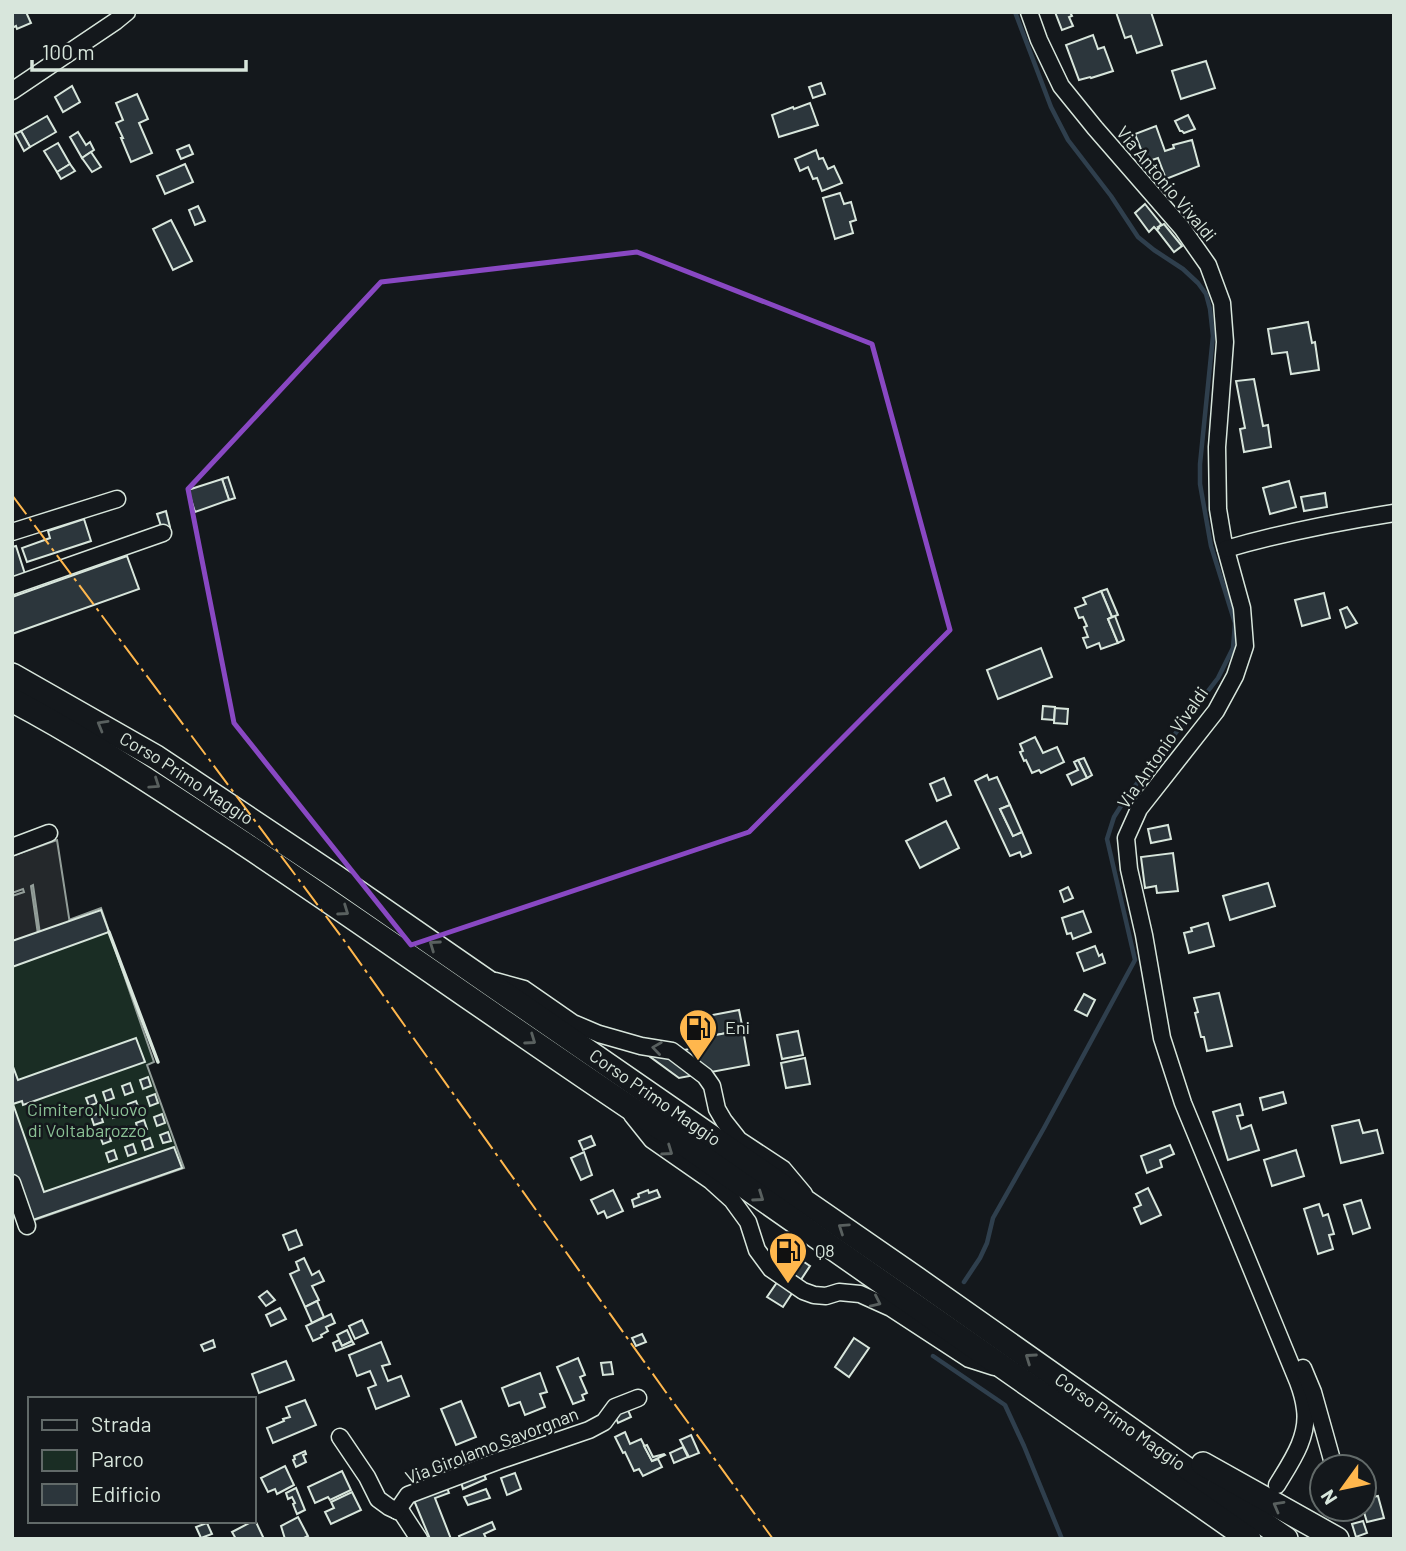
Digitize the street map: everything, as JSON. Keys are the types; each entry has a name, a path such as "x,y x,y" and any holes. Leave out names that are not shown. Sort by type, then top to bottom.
{"highway":[{"name":"Corso Primo Maggio","path":"12,675 156,757 336,877 1078,1391 1286,1539"},
{"name":"Corso Primo Maggio","path":"12,700 47,718 152,782 320,894 674,1137 1249,1539"},
{"path":"1078,1391 1132,1415 1199,1461 1338,1539"},
{"path":"1116,1445 1220,1539"}],"street":[{"path":"12,91 127,12"},
{"name":"Via Antonio Vivaldi","path":"1029,12 1061,86 1182,228 1208,265 1222,303 1225,342 1217,447 1218,509 1242,608 1245,646 1235,676 1216,711 1139,809 1126,838 1129,869 1162,1038 1183,1103 1298,1382 1306,1410 1304,1432 1297,1451 1277,1485"},
{"path":"12,532 117,499"},
{"path":"1226,550 1343,521 1394,513"},
{"path":"12,586 163,533"},
{"path":"12,847 49,834"},
{"path":"478,976 524,989 573,1023 598,1034 641,1046 673,1051 705,1076 712,1086 717,1109 738,1140 783,1169 819,1212"},
{"path":"621,1102 652,1140 712,1181 732,1200 748,1222 757,1250 771,1269 792,1284 814,1296 839,1292 860,1294 891,1308 969,1359 1013,1373"},
{"path":"12,1182 27,1226"},
{"path":"1248,1261 1260,1271 1276,1302 1313,1392 1330,1453"},
{"name":"Via Girolamo Savorgnan","path":"397,1511 408,1495 589,1430 604,1422 615,1407 638,1398"},
{"name":"Via Girolamo Savorgnan","path":"340,1437 367,1477 378,1499 402,1513 419,1539"}],"highlighted area":[{"path":"637,252 872,344 950,630 749,832 411,945 234,723 188,489 381,282"}],"green space":[{"name":"Cimitero Nuovo di Voltabarozzo","path":"101,908 154,1062 147,1065 184,1168 29,1222 12,1173 12,941"}],"shaded area":[{"path":"57,840 70,924 40,934 33,885 38,934 12,944 12,896 24,892 23,889 12,893 12,856"}],"building":[{"path":"12,12 26,12 31,23 17,29 16,26 12,28"},
{"path":"1055,12 1070,12 1073,26 1062,30"},
{"path":"1116,12 1151,12 1162,45 1137,53 1131,36 1125,38"},
{"path":"1093,35 1098,49 1104,47 1113,71 1079,80 1066,45"},
{"path":"1206,61 1215,88 1181,99 1172,71"},
{"path":"821,83 825,94 813,98 809,87"},
{"path":"72,86 80,102 63,112 55,97"},
{"path":"137,94 148,119 139,123 152,153 131,162 116,123 123,120 116,103"},
{"path":"810,103 818,125 779,137 772,115"},
{"path":"1188,115 1195,129 1184,133 1175,121"},
{"path":"47,116 56,132 30,147 21,131"},
{"path":"1156,126 1165,151 1174,148 1173,145 1192,140 1199,166 1166,179 1158,158 1146,162 1135,134"},
{"path":"21,131 30,147 24,151 15,134"},
{"path":"78,132 86,145 90,142 94,150 82,158 70,137"},
{"path":"58,143 70,164 57,172 44,151"},
{"path":"189,145 193,154 181,159 177,150"},
{"path":"816,150 819,159 823,158 828,169 834,166 842,183 822,191 817,178 813,179 808,167 800,171 795,159"},
{"path":"91,152 101,167 92,172 82,158"},
{"path":"70,164 75,171 61,179 57,172"},
{"path":"185,164 193,182 165,194 157,176"},
{"path":"840,193 844,204 851,202 856,220 850,222 853,233 835,239 823,198"},
{"path":"1145,204 1161,224 1157,230 1154,227 1149,232 1135,213"},
{"path":"198,206 205,221 195,225 189,210"},
{"path":"171,220 192,261 173,270 153,229"},
{"path":"1164,224 1182,246 1174,252 1157,230"},
{"path":"1308,322 1312,343 1315,342 1319,370 1291,374 1287,352 1272,354 1268,329"},
{"path":"1254,379 1263,426 1268,425 1271,447 1244,452 1240,429 1245,428 1236,381"},
{"path":"228,477 235,498 229,500 222,479"},
{"path":"222,479 229,500 195,512 188,490"},
{"path":"1289,481 1296,507 1270,514 1263,488"},
{"path":"1325,493 1327,507 1304,511 1301,497"},
{"path":"166,511 170,527 162,529 157,514"},
{"path":"84,519 91,541 27,562 22,548 50,538 48,531"},
{"path":"16,546 25,574 12,579 12,547"},
{"path":"127,556 139,589 12,634 12,597"},
{"path":"1107,589 1118,615 1112,617 1101,591"},
{"path":"1101,591 1112,617 1108,619 1118,643 1101,649 1099,643 1087,648 1083,638 1088,637 1084,627 1087,626 1083,617 1079,618 1075,608 1086,604 1083,598"},
{"path":"1324,593 1330,618 1302,626 1295,600"},
{"path":"1347,607 1357,623 1346,628 1340,610"},
{"path":"1115,616 1124,640 1118,643 1108,619"},
{"path":"1041,648 1052,677 998,699 987,670"},
{"path":"1043,706 1055,707 1054,720 1042,719"},
{"path":"1055,708 1068,709 1067,724 1054,723"},
{"path":"1035,737 1043,753 1057,747 1064,762 1041,773 1039,770 1032,773 1020,752 1023,751 1020,744"},
{"path":"1084,758 1092,775 1087,778 1078,760"},
{"path":"1078,760 1087,778 1072,785 1067,775 1078,770 1074,762"},
{"path":"987,775 989,780 997,777 1010,805 1000,809 1013,836 1022,832 1031,853 1022,857 1020,852 1010,856 975,781"},
{"path":"944,778 951,795 937,801 930,784"},
{"path":"1010,805 1022,832 1013,836 1000,809"},
{"path":"946,821 959,848 920,868 906,841"},
{"path":"1168,825 1171,839 1151,843 1148,829"},
{"path":"1173,853 1178,891 1157,893 1156,886 1145,888 1141,857"},
{"path":"1268,883 1275,906 1230,920 1223,896"},
{"path":"1068,887 1073,898 1064,902 1060,891"},
{"path":"101,910 109,932 12,967 12,941"},
{"path":"1083,911 1091,932 1073,939 1071,933 1067,934 1062,918"},
{"path":"1208,923 1214,946 1189,953 1184,933"},
{"path":"1095,946 1105,963 1084,971 1077,953"},
{"path":"1219,993 1232,1046 1207,1051 1195,1013 1198,1012 1194,998"},
{"path":"1084,994 1095,1000 1087,1016 1075,1010"},
{"path":"739,1010 743,1030 705,1037 702,1017"},
{"path":"743,1030 749,1065 679,1078 649,1056 707,1046 705,1037"},
{"path":"798,1031 803,1055 782,1059 777,1035"},
{"path":"136,1038 145,1062 23,1105 22,1101 13,1104 44,1192 174,1147 182,1168 30,1221 12,1171 12,1064 18,1080"},
{"path":"805,1058 810,1084 786,1088 781,1063"},
{"path":"148,1077 151,1086 143,1089 140,1080"},
{"path":"130,1083 133,1092 125,1095 122,1086"},
{"path":"111,1089 114,1098 106,1101 103,1092"},
{"path":"1283,1092 1286,1103 1263,1110 1260,1098"},
{"path":"155,1094 158,1103 150,1106 147,1097"},
{"path":"94,1095 97,1103 89,1106 86,1098"},
{"path":"136,1101 139,1109 131,1112 128,1104"},
{"path":"1240,1104 1243,1115 1237,1116 1241,1129 1251,1125 1259,1150 1228,1160 1213,1112"},
{"path":"118,1107 121,1115 113,1118 110,1109"},
{"path":"100,1113 103,1122 94,1125 91,1116"},
{"path":"162,1114 165,1123 157,1126 154,1117"},
{"path":"144,1120 147,1129 138,1132 136,1123"},
{"path":"1359,1120 1363,1133 1377,1130 1383,1153 1341,1163 1332,1126"},
{"path":"126,1127 129,1135 120,1138 117,1130"},
{"path":"168,1132 171,1141 163,1143 160,1135"},
{"path":"108,1133 111,1141 103,1144 100,1136"},
{"path":"591,1136 595,1145 583,1150 579,1141"},
{"path":"150,1138 153,1147 145,1150 142,1141"},
{"path":"133,1144 136,1153 128,1156 125,1147"},
{"path":"1170,1145 1174,1154 1160,1160 1162,1167 1147,1173 1141,1156"},
{"path":"114,1150 117,1159 109,1162 106,1153"},
{"path":"1296,1150 1304,1176 1272,1186 1264,1160"},
{"path":"584,1152 592,1175 581,1180 571,1158"},
{"path":"1148,1188 1161,1215 1141,1224 1134,1208 1141,1205 1136,1194"},
{"path":"613,1190 623,1211 607,1218 604,1211 598,1214 591,1200"},
{"path":"648,1190 649,1193 657,1190 660,1197 634,1207 632,1200"},
{"path":"1361,1200 1370,1228 1353,1234 1344,1205"},
{"path":"1319,1204 1323,1216 1328,1214 1334,1234 1329,1235 1333,1249 1318,1254 1304,1209"},
{"path":"296,1230 302,1245 289,1250 283,1235"},
{"path":"795,1256 810,1266 783,1307 767,1297"},
{"path":"304,1258 312,1275 319,1271 324,1281 312,1286 319,1300 305,1307 290,1274 299,1270 296,1262"},
{"path":"267,1291 275,1300 266,1306 259,1297"},
{"path":"317,1301 324,1317 312,1323 305,1307"},
{"path":"280,1308 286,1319 271,1326 266,1315"},
{"path":"331,1314 335,1323 326,1327 328,1331 321,1335 322,1337 313,1341 306,1326"},
{"path":"362,1320 368,1333 355,1339 349,1326"},
{"path":"347,1330 352,1341 342,1346 337,1335"},
{"path":"642,1334 646,1342 636,1346 632,1338"},
{"path":"854,1338 869,1348 849,1377 835,1367"},
{"path":"213,1340 215,1347 204,1351 201,1345"},
{"path":"339,1340 342,1346 352,1341 354,1344 336,1351 333,1343"},
{"path":"381,1342 390,1364 382,1366 388,1381 401,1376 409,1396 376,1409 368,1388 376,1385 370,1371 357,1376 349,1355"},
{"path":"578,1358 585,1375 580,1377 587,1393 582,1395 584,1400 573,1404 557,1367"},
{"path":"286,1361 294,1380 259,1393 252,1374"},
{"path":"611,1362 613,1374 603,1375 601,1363"},
{"path":"540,1373 547,1392 540,1394 545,1407 525,1415 520,1402 509,1406 502,1388"},
{"path":"305,1400 316,1425 273,1443 267,1428 290,1417 286,1407"},
{"path":"461,1401 476,1437 456,1445 441,1409"},
{"path":"627,1408 631,1417 618,1423 614,1413"},
{"path":"625,1432 630,1444 641,1439 652,1461 658,1459 662,1467 643,1476 639,1469 634,1471 615,1437"},
{"path":"691,1435 699,1453 689,1457 680,1440"},
{"path":"647,1445 653,1457 665,1455 652,1461 644,1446"},
{"path":"683,1447 688,1457 674,1463 670,1453"},
{"path":"305,1451 306,1454 303,1455 306,1462 296,1467 294,1456"},
{"path":"285,1466 294,1485 277,1494 275,1489 268,1492 261,1478"},
{"path":"481,1468 486,1479 463,1489 460,1478"},
{"path":"342,1471 351,1490 330,1500 328,1497 315,1503 308,1487"},
{"path":"515,1473 521,1489 507,1495 501,1478"},
{"path":"445,1483 449,1493 435,1498 451,1539 430,1539 413,1498"},
{"path":"296,1488 305,1510 297,1514 292,1497 288,1499 286,1493"},
{"path":"486,1489 490,1498 468,1505 464,1497"},
{"path":"352,1492 361,1510 331,1524 325,1512 334,1508 331,1502"},
{"path":"1378,1496 1384,1518 1378,1519"},
{"path":"298,1517 308,1536 302,1539 285,1539 281,1526"},
{"path":"256,1522 264,1539 236,1539 232,1532"},
{"path":"492,1522 495,1529 484,1534 486,1538 460,1539 459,1536"},
{"path":"207,1523 212,1534 201,1538 196,1527"},
{"path":"1364,1523 1367,1533 1356,1537 1352,1524"}],"waterway":[{"path":"964,1282 987,1243 993,1218 1135,960 1107,839 1114,817 1218,678 1233,648 1235,623 1211,546 1200,484 1213,336 1206,294 1183,269 1138,237 1068,140 1051,107 1015,12"},
{"path":"933,1356 1005,1405 1062,1539"}],"wall":[{"path":"109,932 158,1062"}],"power":[{"path":"12,495 343,939 773,1539"}],"place":[{"name":"Eni","path":"698,1062"},
{"name":"Q8","path":"788,1285"}]}
